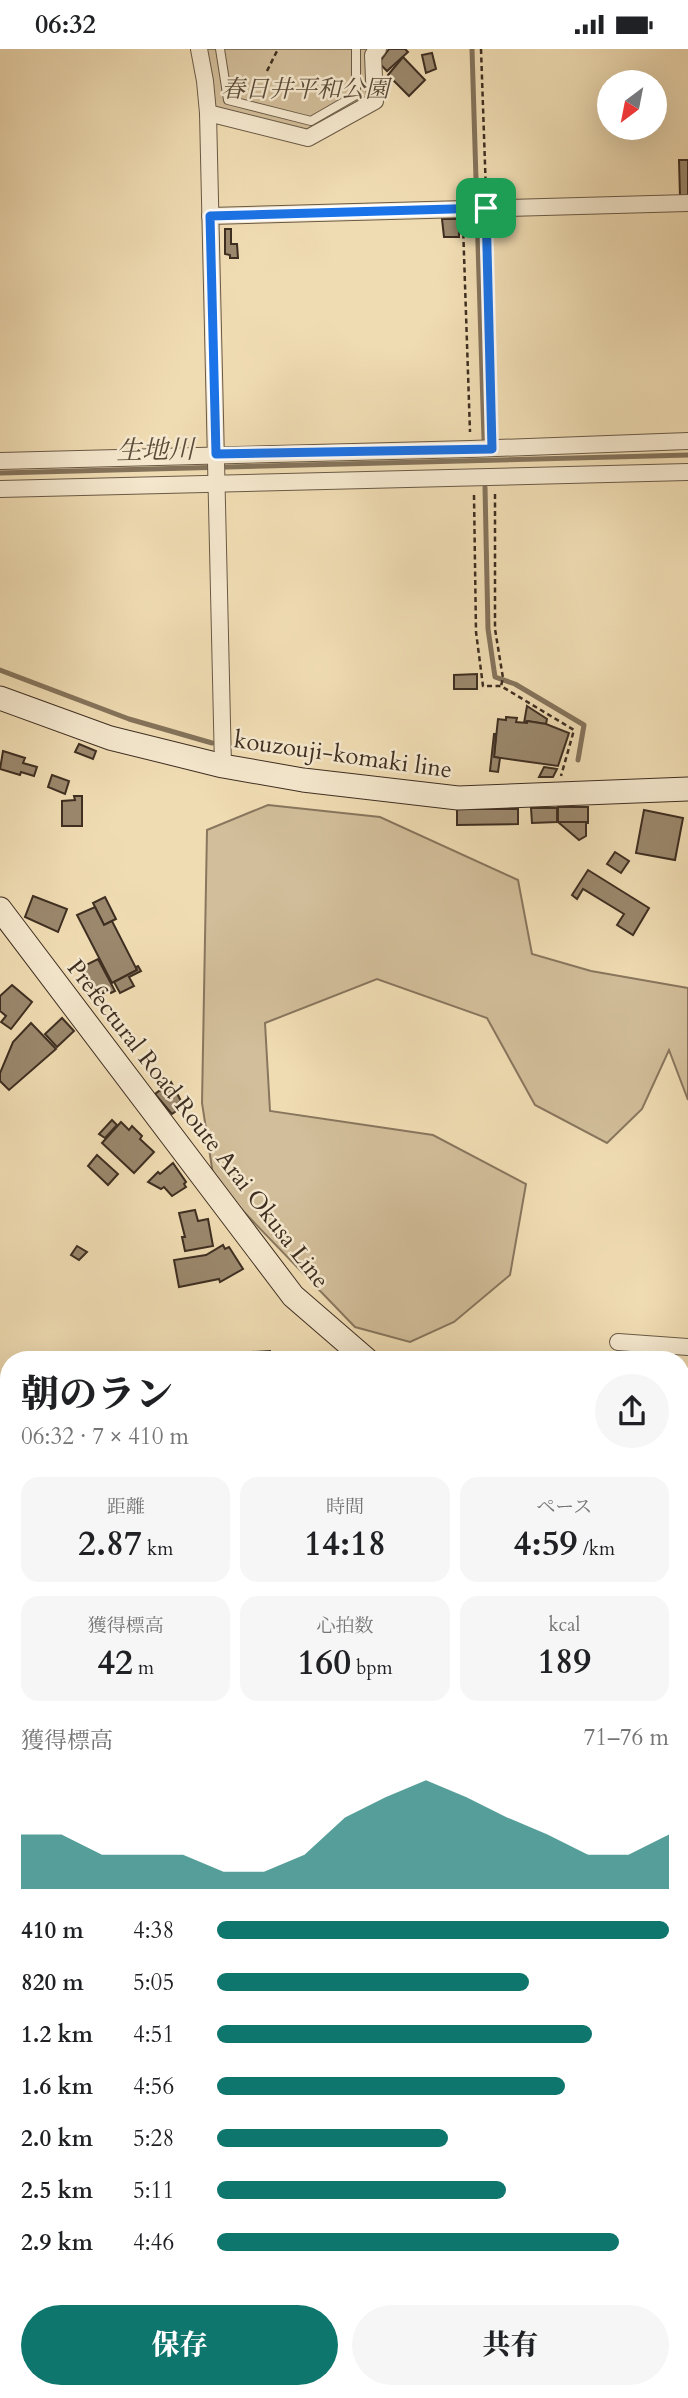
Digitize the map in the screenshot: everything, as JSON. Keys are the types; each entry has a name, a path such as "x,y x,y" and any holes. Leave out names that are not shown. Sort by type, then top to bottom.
{"main road":[{"name":"kouzouji-komaki line","path":"0,698 110,738 223,766 303,780 458,798 688,789"},
{"name":"Prefectural Road Route Arai Okusa Line","path":"0,909 293,1296 357,1351"}],"street":[{"path":"199,49 208,113 223,766"},
{"path":"208,113 308,138 375,101 373,55 378,49"},
{"path":"210,216 688,203"},
{"path":"0,461 492,449 688,441"},
{"path":"0,489 688,472"},
{"path":"618,1342 688,1347"}],"lane":[{"path":"219,49 228,100 311,121 356,95 356,49"}],"path":[{"path":"267,71 278,49"},
{"path":"481,49 492,449"},
{"path":"462,208 471,449"},
{"path":"473,477 476,632 483,687 501,686 574,730 560,780"},
{"path":"495,477 495,629 503,678 501,686"}],"green space":[{"name":"春日井平和公園","path":"206,49 369,49 372,78 370,94 351,112 329,123 303,131 215,109"},
{"path":"268,805 380,817 518,880 532,954 591,971 688,988 688,1100 669,1050 642,1109 607,1143 535,1105 487,1018 377,979 265,1023 270,1111 433,1135 526,1184 510,1275 454,1322 410,1342 355,1327 214,1181 202,1103 207,830"}],"building":[{"path":"389,49 405,49 408,52 387,71 379,63"},
{"path":"432,53 436,69 426,73 422,55"},
{"path":"403,57 425,80 409,96 388,75"},
{"path":"679,160 688,160 688,196 680,196"},
{"path":"442,219 459,219 459,237 444,237"},
{"path":"225,229 231,229 231,244 237,244 238,258 230,258 230,255 225,254"},
{"path":"477,674 477,689 454,689 454,675"},
{"path":"527,706 547,719 546,724 527,721 524,723"},
{"path":"506,717 517,718 516,722 546,724 569,733 558,766 494,757 498,719 506,720"},
{"path":"494,734 494,757 500,758 498,772 490,771"},
{"path":"79,744 96,751 93,759 75,752"},
{"path":"3,751 25,758 23,763 37,767 34,776 0,769"},
{"path":"544,767 557,769 553,777 539,777"},
{"path":"52,775 69,781 65,794 48,787"},
{"path":"74,796 82,796 82,826 62,826 62,801 75,800"},
{"path":"558,807 588,807 588,823 558,822"},
{"path":"531,808 557,808 557,822 532,823"},
{"path":"457,809 518,809 518,824 457,825"},
{"path":"644,810 683,818 675,860 636,853"},
{"path":"558,822 586,822 586,836 579,840"},
{"path":"615,852 629,861 621,873 607,864"},
{"path":"588,870 649,908 633,935 617,925 624,914 583,889 577,899 572,895"},
{"path":"33,896 67,909 58,932 25,917"},
{"path":"105,897 116,919 104,925 93,903"},
{"path":"95,907 104,925 112,921 137,970 112,983 77,915"},
{"path":"98,959 115,991 111,993 109,990 96,997 82,967"},
{"path":"138,966 141,971 129,977 134,986 120,993 114,982 137,970"},
{"path":"12,985 32,1002 11,1029 1,1022 6,1016 0,1011 0,996"},
{"path":"62,1018 74,1031 57,1047 45,1034"},
{"path":"31,1023 56,1049 9,1090 0,1081 0,1073 13,1042"},
{"path":"171,1082 181,1101 175,1105 179,1109 172,1114 155,1094"},
{"path":"112,1120 117,1125 105,1138 99,1134"},
{"path":"121,1122 129,1130 132,1126 142,1136 140,1139 154,1152 134,1173 102,1143"},
{"path":"97,1155 118,1174 108,1185 88,1166"},
{"path":"173,1163 186,1182 186,1187 172,1196 164,1187 161,1189 148,1182"},
{"path":"195,1210 198,1221 208,1219 213,1246 185,1251 182,1237 185,1237 179,1213"},
{"path":"223,1245 225,1249 229,1247 243,1269 220,1282 219,1279 179,1287 174,1260 206,1255"},
{"path":"77,1246 87,1252 79,1260 71,1255"}],"waterway":[{"path":"472,49 484,439"},
{"name":"生地川","path":"0,473 688,455"},
{"path":"485,487 488,629 495,677 515,684 584,725 578,760"},
{"path":"0,670 129,719 212,743"}],"route":[{"path":"486,208 492,449 216,454 210,216 486,208"}]}
